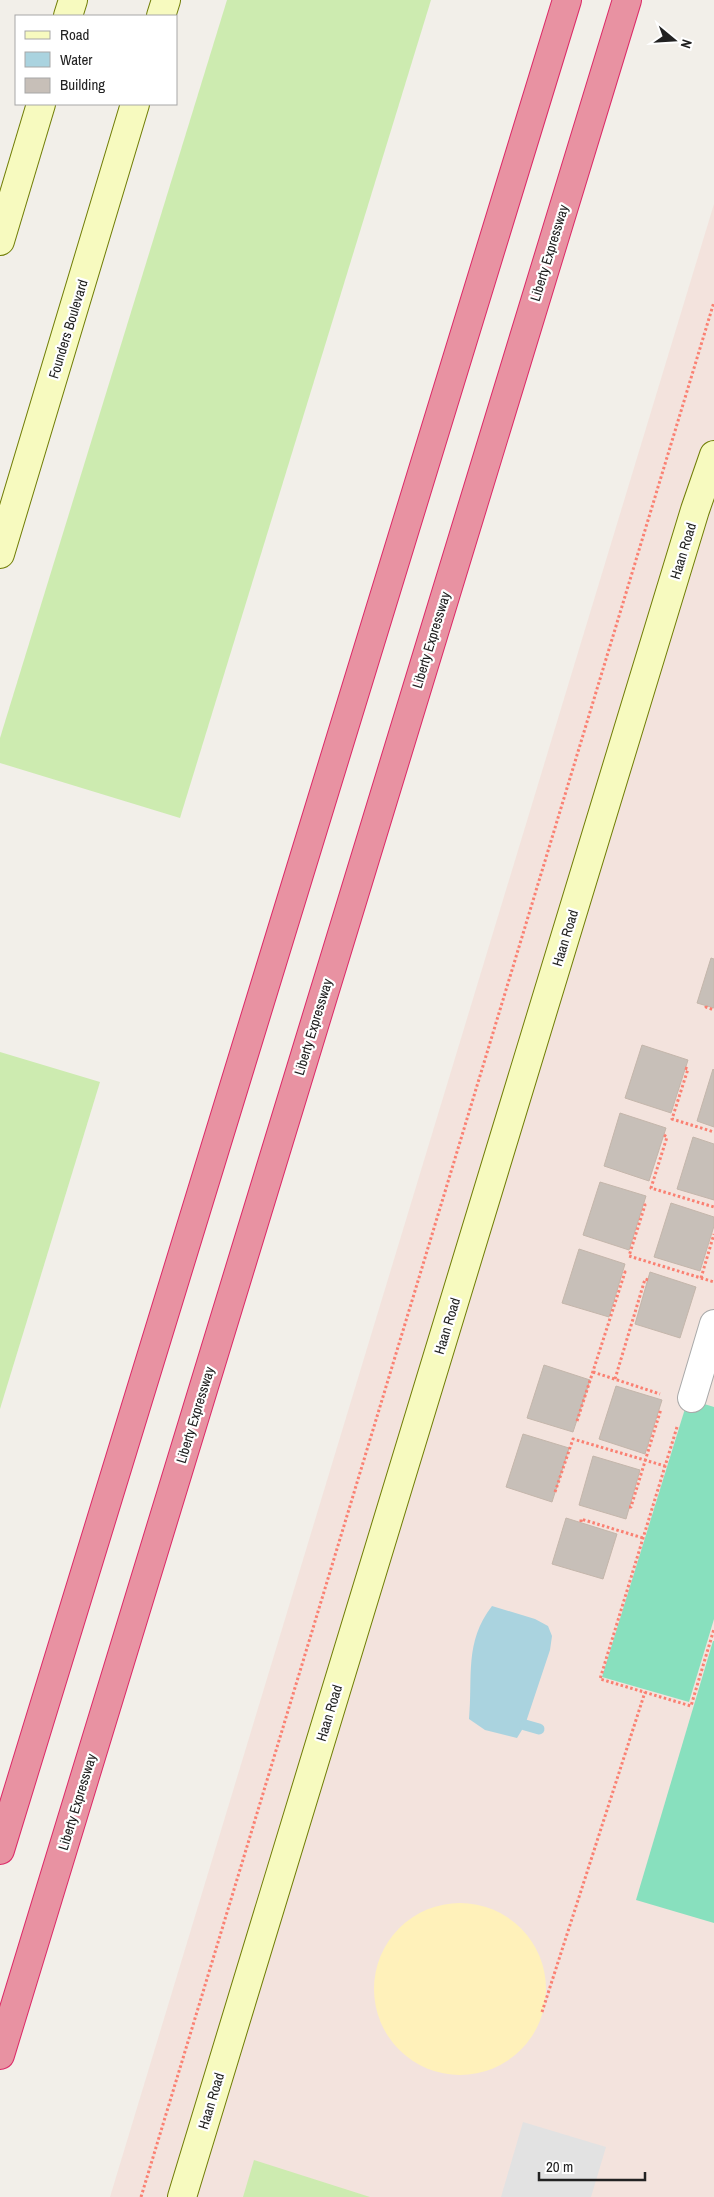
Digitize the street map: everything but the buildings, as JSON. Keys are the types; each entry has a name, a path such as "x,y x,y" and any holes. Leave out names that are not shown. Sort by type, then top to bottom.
{"highway":[{"path":"0,1850 567,0"},
{"name":"Liberty Expressway","path":"0,2055 627,0"}],"street":[{"path":"68,15 73,0"},
{"path":"161,15 166,0"},
{"path":"0,241 41,105"},
{"name":"Founders Boulevard","path":"0,554 135,105"},
{"name":"Haan Road","path":"182,2197 686,539 714,455"},
{"path":"688,1400 714,1324"}],"path":[{"path":"141,2197 714,302"},
{"path":"706,1006 706,1008 714,1010"},
{"path":"685,1068 688,1069 672,1119 714,1132"},
{"path":"664,1136 667,1137 651,1188 714,1207"},
{"path":"644,1204 629,1256 714,1282"},
{"path":"701,1278 714,1234"},
{"path":"577,1421 625,1272 623,1272"},
{"path":"615,1379 645,1279 648,1280"},
{"path":"593,1372 688,1400 665,1466 600,1679 691,1706 714,1629"},
{"path":"629,1507 631,1507 662,1408 659,1408"},
{"path":"555,1492 573,1439 665,1466"},
{"path":"580,1522 582,1520 643,1538"},
{"path":"542,2012 645,1692"}],"shaded area":[{"path":"714,204 714,2197 110,2197 355,1388"},
{"path":"523,2122 606,2147 591,2197 501,2197"}],"green space":[{"path":"227,0 431,0 180,818 0,763 0,738"},
{"path":"0,1052 100,1082 0,1409"},
{"path":"688,1399 714,1407 714,1619 689,1702 602,1677"},
{"path":"714,1641 714,1923 636,1900"},
{"path":"254,2160 370,2197 243,2197"}],"sand":[{"path":"460,1903 477,1905 493,1910 508,1918 526,1935 542,1964 546,1989 544,2006 539,2022 531,2037 514,2055 485,2071 460,2075 443,2073 427,2068 412,2060 394,2043 378,2014 374,1989 376,1972 381,1956 389,1941 406,1923 435,1907"}],"water":[{"path":"492,1606 535,1619 548,1626 552,1636 550,1650 525,1725 517,1738 485,1730 469,1719 473,1646 483,1619"}],"waterway":[{"path":"525,1725 539,1729"}]}
